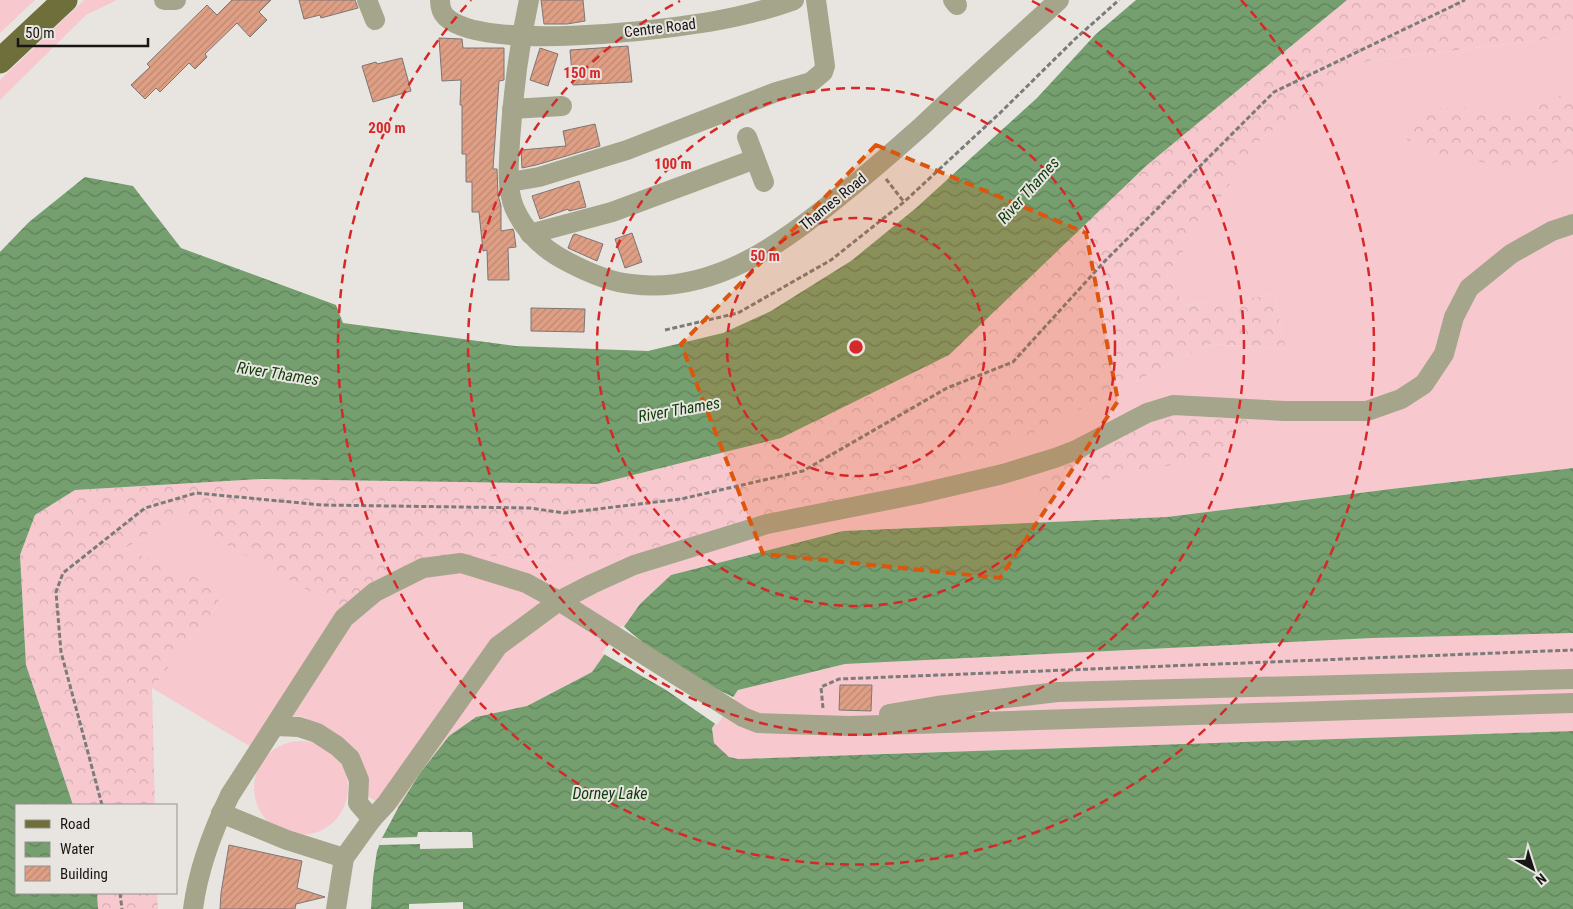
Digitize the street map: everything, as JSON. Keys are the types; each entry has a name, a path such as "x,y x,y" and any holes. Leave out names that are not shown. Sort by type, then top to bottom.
{"main road":[{"path":"0,61 65,0"}],"street":[{"path":"164,0 176,0"},
{"path":"367,0 375,20"},
{"name":"Centre Road","path":"440,0 440,7 443,13 455,22 486,32 522,36 617,33 668,28 730,18 792,0"},
{"name":"Thames Road","path":"529,0 512,110 510,182 514,205 530,234 547,250 558,257 617,282 647,286 686,282 726,271 769,250 818,215 876,167 1059,0"},
{"path":"510,182 540,177 607,157 776,92 811,82 823,72 826,66 816,0"},
{"path":"512,110 562,106"},
{"path":"747,137 764,182"},
{"path":"530,234 612,212 755,159"},
{"path":"336,909 344,858 372,819 386,804 498,646 559,601 634,566 767,524 918,494 1003,474 1076,450 1147,413 1173,406 1284,412 1366,411 1401,399 1424,384 1444,354 1454,316 1469,288 1511,254 1552,231 1573,224"},
{"path":"193,909 196,884 230,795 344,618 375,592 423,568 461,563 526,583 559,601 743,717 758,723 860,726 1573,703"},
{"path":"824,725 937,706 1058,692 1573,679"},
{"path":"276,726 299,727 316,733 337,746 350,758 359,780 358,803 372,819"},
{"path":"222,813 287,840 344,858"}],"path":[{"path":"664,330 738,312 831,260 904,202 1075,39 1119,0"},
{"path":"102,804 61,652 56,592 63,573 145,508 196,493 322,505 530,508 564,513 681,499 803,471 947,388 1013,362 1103,263 1274,92 1465,0"},
{"path":"876,167 904,202"},
{"path":"120,894 122,909"}],"highlighted area":[{"path":"876,145 1086,233 1118,401 1000,578 763,554 681,344"}],"green space":[{"path":"0,0 35,0 0,33"},
{"path":"84,0 117,0 86,15 0,100 0,80"},
{"path":"1347,0 1573,0 1573,36 1367,61 1262,138 1166,276 1185,305 1274,295 1286,349 1209,344 974,463 851,497 672,543 576,564 481,555 421,562 393,571 342,609 176,517 124,549 207,582 220,603 152,688 155,804 73,804 26,665 20,555 35,515 75,490 261,479 597,484 1146,166"},
{"path":"1573,36 1573,468 1167,517 843,531 671,575 640,604 592,672 527,706 476,717 449,736 420,772 398,808 367,796 364,768 355,748 304,717 273,713 251,747 152,688 220,603 124,549 176,517 342,608 393,571 421,562 481,555 576,564 974,463 1209,344 1286,349 1274,295 1185,305 1166,276 1262,138 1367,61"},
{"path":"1573,90 1573,157 1540,167 1498,165 1445,156 1407,140 1412,114 1422,109 1464,108 1514,116"},
{"path":"1162,416 1256,419 1233,452 1021,497 1062,467"},
{"path":"1573,633 1573,731 738,759 729,757 714,743 712,727 738,690 845,664 1373,638"},
{"path":"301,741 319,744 334,755 345,770 348,788 345,806 334,821 319,832 301,835 283,832 268,821 257,806 254,788 257,770 268,755 283,744"},
{"path":"97,894 157,894 158,909 98,909"}],"water":[{"name":"River Thames","path":"1136,0 1347,0 1146,166 949,355 781,438 597,484 261,479 75,490 35,515 20,555 26,665 73,804 15,804 15,894 97,894 98,909 0,909 0,252 29,222 85,177 133,186 181,248 336,305 343,323 515,346 648,351 723,333 771,311 851,261 916,208 1037,98 1095,35"},
{"name":"Dorney Lake","path":"1573,468 1573,633 1373,638 845,664 738,690 712,728 714,743 729,757 738,759 1573,731 1573,909 371,909 377,851 382,838 420,773 449,736 476,717 527,706 592,672 640,604 671,575 843,531 1167,517"}],"pier":[{"path":"622,625 660,657 690,676 735,698 717,725 666,690 602,653"},
{"path":"418,832 472,832 473,848 420,849 420,844 379,845 382,838 417,837"},
{"path":"463,902 463,909 409,909 409,904"}],"building":[{"path":"232,0 271,0 259,12 267,20 250,37 237,23 205,54 207,57 195,69 189,63 160,92 156,88 145,99 131,85 150,67 147,64 207,5 217,15"},
{"path":"299,0 355,0 358,8 321,18 320,15 304,19"},
{"path":"541,0 583,0 585,21 567,24 544,24"},
{"path":"439,38 462,39 463,48 504,48 504,80 499,81 493,169 497,169 498,195 501,206 501,231 513,229 514,232 516,247 508,248 509,280 488,280 487,250 483,251 479,212 472,212 472,182 466,182 466,154 462,154 461,80 442,81"},
{"path":"628,46 632,82 573,85 570,50"},
{"path":"540,48 558,54 548,86 530,80"},
{"path":"402,58 411,91 373,102 362,66"},
{"path":"595,124 600,146 522,168 521,150 566,146 563,131"},
{"path":"579,181 586,207 569,211 568,209 540,219 532,196"},
{"path":"632,233 642,262 625,268 615,239"},
{"path":"575,234 603,244 597,261 568,248"},
{"path":"531,308 585,309 584,332 531,331"},
{"path":"840,685 872,685 871,711 839,710"},
{"path":"229,845 302,861 297,888 325,897 296,904 295,909 220,909"}]}
